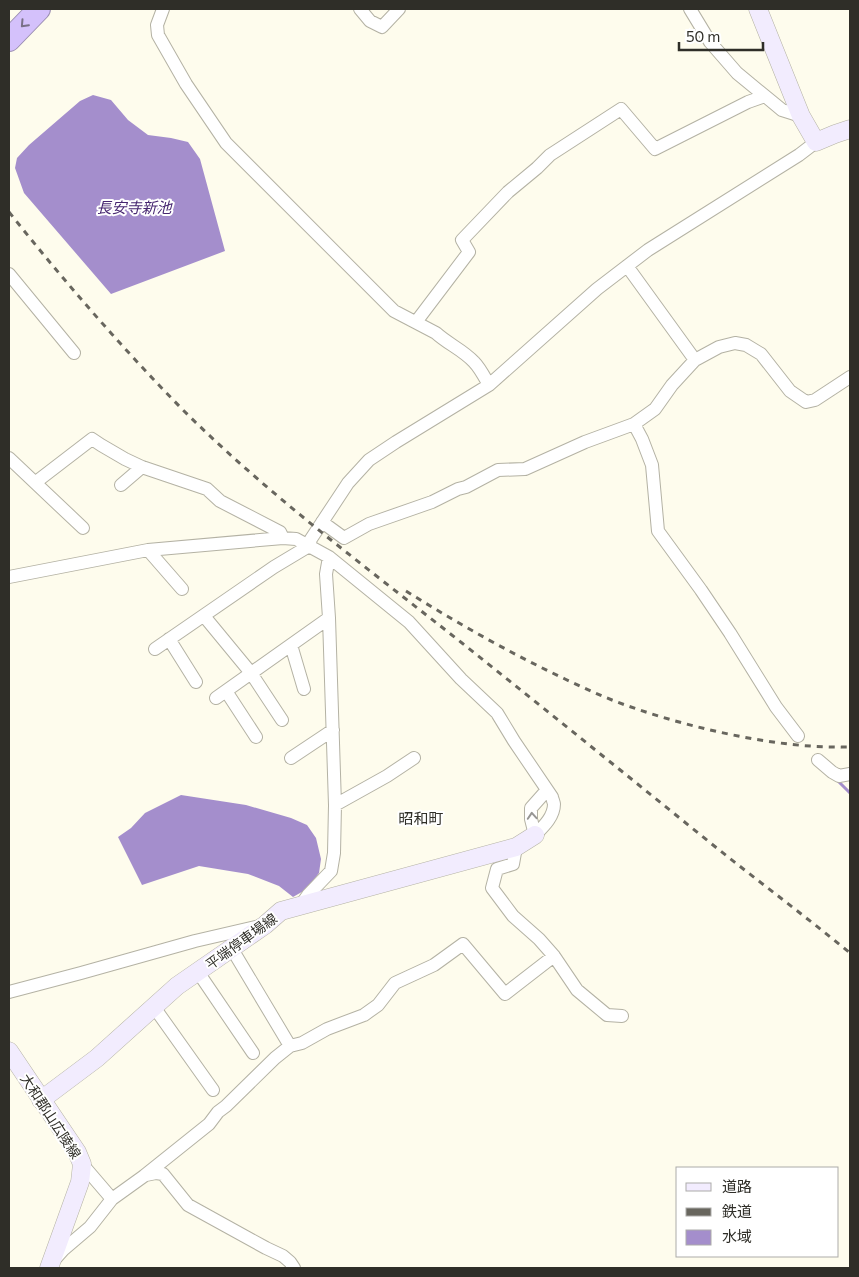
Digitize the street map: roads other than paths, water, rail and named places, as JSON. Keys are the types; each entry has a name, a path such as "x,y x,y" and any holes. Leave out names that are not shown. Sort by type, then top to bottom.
{"highway":[{"path":"9,17 17,9"},
{"path":"9,40 39,9"}],"main road":[{"path":"758,9 801,116 816,142 850,128"},
{"name":"平端停車場線","path":"41,1100 97,1058 178,986 265,926 282,911 516,847 535,835"},
{"name":"大和郡山広陵線","path":"9,1051 77,1152 82,1164 80,1182 49,1267"}],"street":[{"path":"163,9 157,25 158,35 186,84 226,143 394,311 455,346 475,362 489,386"},
{"path":"360,9 370,21 382,27 399,9"},
{"path":"690,9 710,42 737,73 782,110 801,116"},
{"path":"416,322 469,252 462,240 508,192 550,155 589,129 621,109 655,149 748,102 765,96"},
{"path":"155,649 274,567 308,546 348,483 369,460 489,386 597,289 648,250 816,142"},
{"path":"627,266 695,360"},
{"path":"9,274 74,353"},
{"path":"322,522 344,538 369,524 432,502 498,470 525,469 585,442 634,424 655,409 672,385 695,360 719,347 735,343 746,345 760,354 790,391 806,402 815,400 850,378"},
{"path":"634,424 652,465 658,531 730,633 776,707 798,736"},
{"path":"36,482 92,439 125,459 207,489 220,500 280,532 283,538"},
{"path":"9,458 84,528"},
{"path":"121,485 142,466"},
{"path":"9,577 148,550 283,538 296,539 329,556 409,622 461,678 497,713 552,796 555,804 545,826 535,835 531,819 531,808 547,790"},
{"path":"148,550 182,589"},
{"path":"300,905 331,871 334,853 336,805 326,574 329,556"},
{"path":"204,616 251,673 282,720"},
{"path":"256,737 221,694 329,618"},
{"path":"169,639 196,682"},
{"path":"291,645 304,689"},
{"path":"291,758 333,730"},
{"path":"336,805 414,758"},
{"path":"818,760 839,776 850,774"},
{"path":"516,847 513,864 497,869 492,888 514,916 554,956 577,990 606,1015 622,1016"},
{"path":"9,992 195,941 265,926"},
{"path":"49,1267 63,1250 90,1227 112,1199 209,1124 218,1112 290,1046 364,1015 378,1005 394,983 434,965 463,944 505,994 554,956"},
{"path":"232,949 290,1046"},
{"path":"198,972 253,1053"},
{"path":"154,1007 213,1090"},
{"path":"82,1164 112,1199"},
{"path":"144,1176 156,1173 163,1174 188,1205 283,1256 294,1268"}],"water":[{"name":"長安寺新池","path":"93,95 111,100 128,120 148,135 188,142 200,159 225,251 111,294 24,193 15,168 17,158 29,145 80,101"},
{"path":"181,795 246,805 291,818 307,825 316,838 321,859 319,873 307,889 293,897 279,886 248,874 199,866 142,885 118,837 131,828 145,813"}],"waterway":[{"path":"836,779 850,793"}],"railway":[{"path":"9,212 72,289 138,363 184,411 250,473 320,531 850,953"},
{"path":"406,591 524,659 591,691 631,707 689,725 748,738 806,746 850,747"}],"district":[{"name":"昭和町","path":"421,818"}]}
